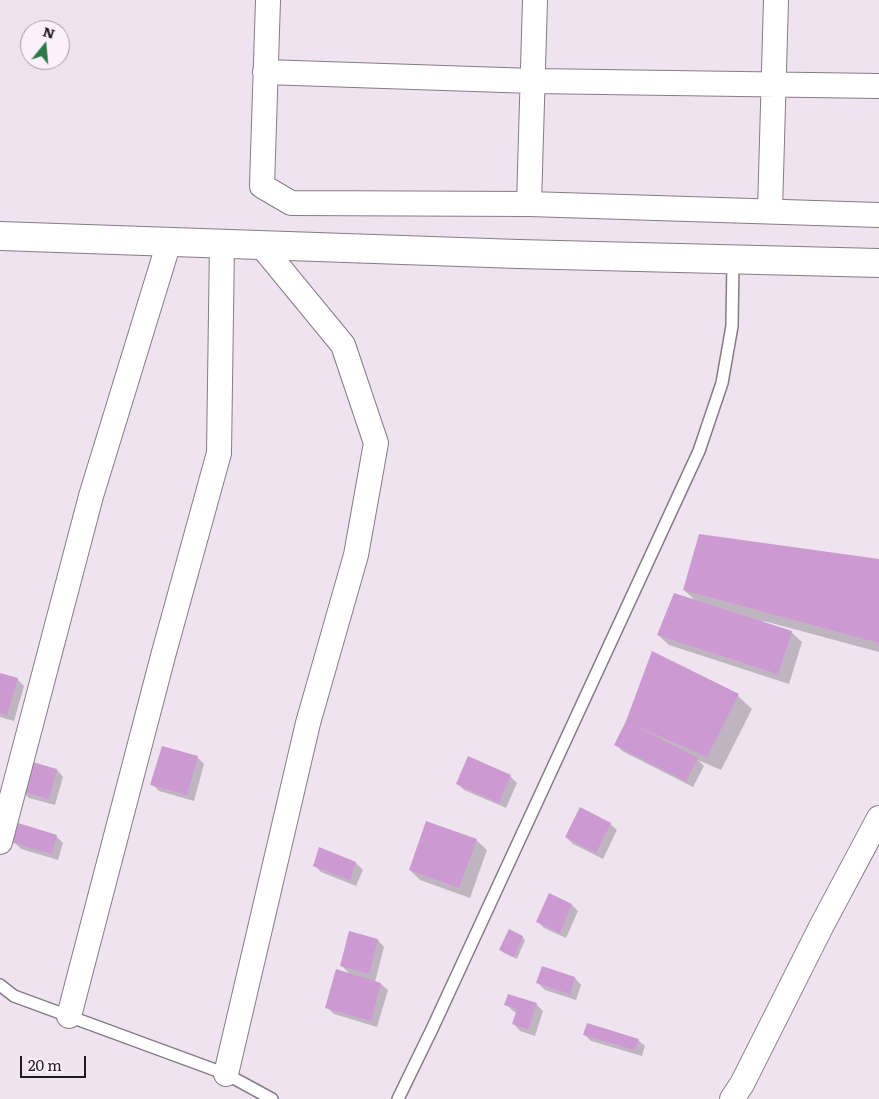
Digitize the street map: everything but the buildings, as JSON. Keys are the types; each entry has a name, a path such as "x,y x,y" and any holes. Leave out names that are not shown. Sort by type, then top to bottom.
{"street":[{"path":"268,0 262,186 291,203 529,204 879,215"},
{"path":"529,204 535,0"},
{"path":"770,211 776,0"},
{"path":"265,72 533,81 879,86"},
{"path":"0,236 518,254 879,263"},
{"path":"0,842 91,496 169,242"},
{"path":"68,1016 163,656 219,453 222,243"},
{"path":"226,1074 308,723 356,555 376,444 343,345 260,244"},
{"path":"732,1099 742,1084 822,925 879,818"}],"lane":[{"path":"398,1099 699,450 722,382 732,326 733,260"},
{"path":"0,984 14,996 226,1074 272,1099"}]}
